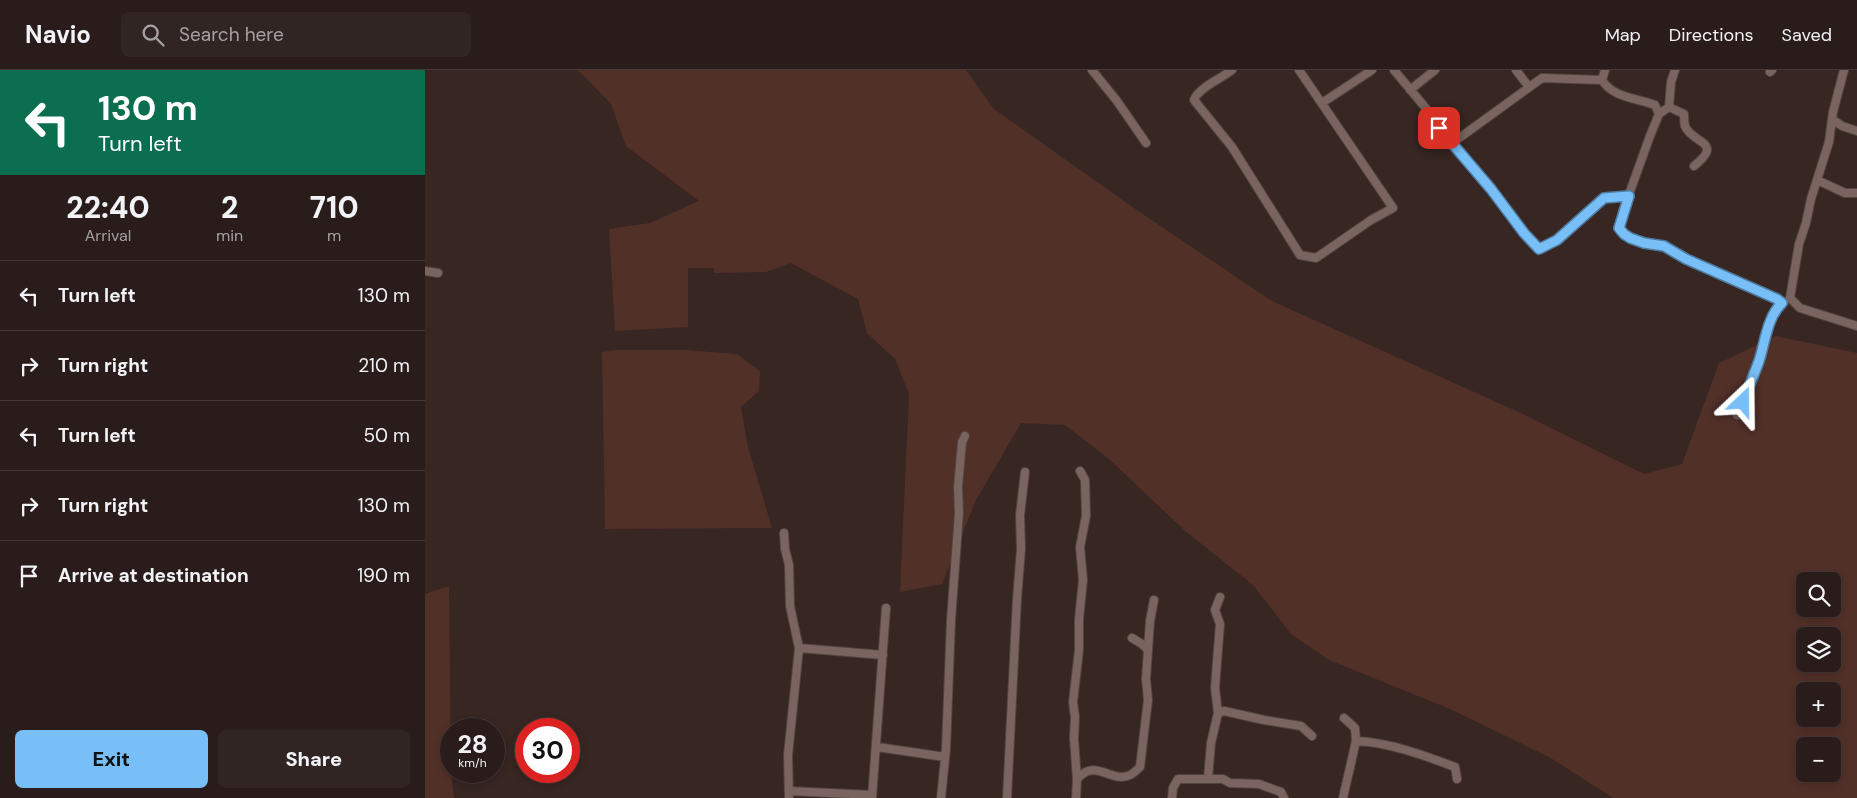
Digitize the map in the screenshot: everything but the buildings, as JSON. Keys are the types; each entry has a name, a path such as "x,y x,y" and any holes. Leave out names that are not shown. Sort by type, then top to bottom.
{"street":[{"path":"1092,70 1117,101 1146,143"},
{"path":"1232,70 1201,91 1194,100 1232,147 1300,255 1317,258 1371,220 1393,208 1299,70"},
{"path":"1322,103 1372,70"},
{"path":"1394,70 1429,112 1451,144 1491,189 1524,233 1539,249 1557,240 1604,198 1629,196"},
{"path":"1410,90 1435,70"},
{"path":"1516,70 1529,87"},
{"path":"1605,70 1602,80 1606,87 1628,99 1644,101 1655,105 1659,114"},
{"path":"1669,107 1671,82 1675,70"},
{"path":"1791,298 1799,244 1807,223 1817,180 1829,142 1833,112 1844,70"},
{"path":"1451,144 1545,77 1602,80"},
{"path":"1669,107 1659,114 1619,228 1624,234 1644,243 1664,246 1686,259 1777,299 1782,303"},
{"path":"1669,107 1684,114 1685,126 1689,132 1704,141 1707,146 1707,151 1702,159 1694,166"},
{"path":"1832,119 1842,126 1857,131"},
{"path":"1817,180 1845,193 1857,194"},
{"path":"425,271 438,273"},
{"path":"1737,415 1754,375 1770,322 1782,303 1791,298"},
{"path":"1791,298 1800,308 1857,326"},
{"path":"941,798 959,513 958,487 962,442 965,436"},
{"path":"1076,798 1077,778 1073,702 1079,650 1079,619 1083,580 1080,546 1086,516 1085,480 1080,471"},
{"path":"1007,798 1021,549 1020,515 1025,472"},
{"path":"784,533 789,565 790,606 799,648 788,755 789,794 872,796 886,608"},
{"path":"1208,778 1211,743 1218,713 1215,688 1220,624 1215,610 1221,596"},
{"path":"1077,778 1089,769 1123,777 1129,776 1139,767 1149,700 1146,679 1147,650 1154,600"},
{"path":"1132,638 1142,644 1147,650"},
{"path":"799,648 883,655"},
{"path":"1218,713 1224,711 1301,726 1312,736"},
{"path":"1343,798 1356,741 1355,728 1344,718"},
{"path":"1356,741 1374,742 1434,759 1455,767 1457,779"},
{"path":"877,747 945,757"},
{"path":"1172,798 1173,788 1178,779 1208,778 1223,779 1230,783 1240,784 1247,782 1263,785 1281,792 1284,798"}],"shaded area":[{"path":"578,70 966,70 994,109 1131,206 1272,301 1523,414 1644,474 1682,464 1719,363 1776,336 1857,353 1857,798 1613,798 1549,757 1450,709 1329,660 1291,634 1253,585 1184,530 1109,459 1065,425 1021,423 976,500 942,584 900,592 909,394 895,359 867,333 858,299 791,263 766,272 714,273 714,268 688,268 688,327 615,331 609,229 650,223 699,201 626,146 611,104"},
{"path":"616,350 685,350 737,354 760,371 759,391 741,407 748,447 772,528 605,529 602,352"},
{"path":"449,586 450,718 440,718 440,783 452,783 454,798 425,798 425,594"}],"route":[{"path":"1439,128 1539,249 1557,240 1604,198 1629,196 1619,228 1624,234 1644,243 1664,246 1686,259 1740,282 1782,303 1770,322 1764,346 1743,402"}]}
